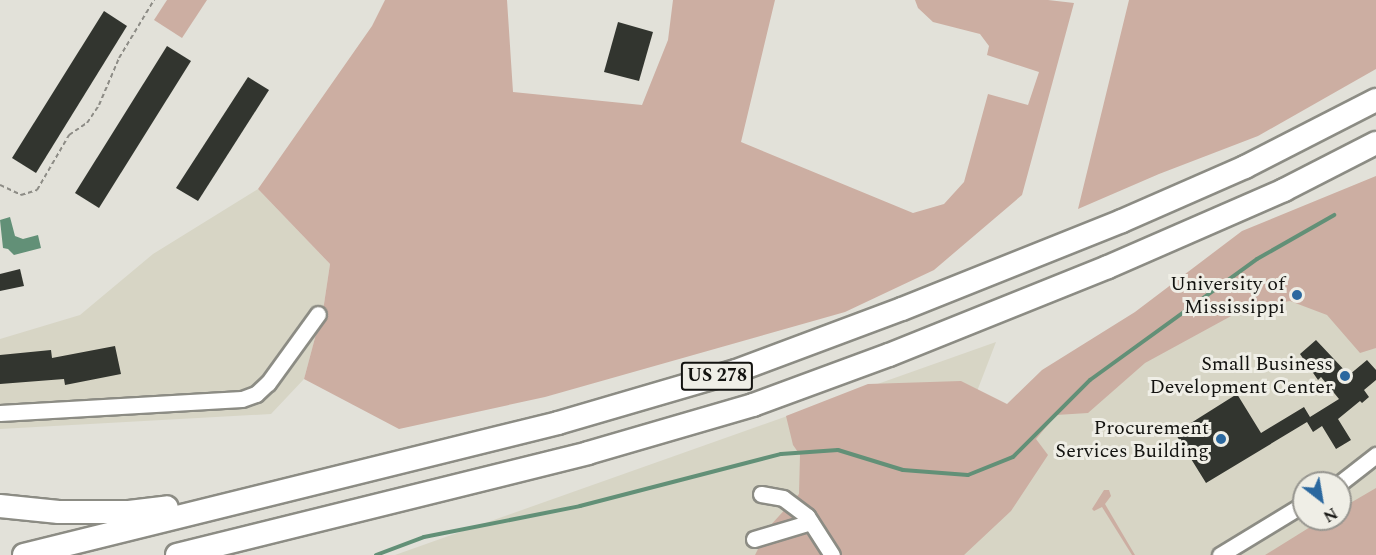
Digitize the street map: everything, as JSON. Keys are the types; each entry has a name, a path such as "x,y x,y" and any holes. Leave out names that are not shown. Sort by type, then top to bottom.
{"highway":[{"path":"1334,124 1376,94"},
{"name":"US 278","path":"24,555 558,423 736,370 902,309 1122,221 1245,168 1334,124 1376,100"},
{"name":"US 278","path":"177,555 588,453 753,405 889,355 1097,272 1284,190 1376,143"},
{"path":"1284,190 1376,154"},
{"path":"0,506 59,512 129,512 255,498"},
{"path":"203,555 242,539"}],"street":[{"path":"0,413 242,399 256,394 268,383 318,314"},
{"path":"1352,474 1376,455"},
{"path":"761,494 783,498 811,522 832,555"},
{"path":"1220,555 1292,511"},
{"path":"754,539 811,522"}],"path":[{"path":"0,185 21,195 37,190 69,135 87,123 99,105 119,58 154,0"}],"shaded area":[{"path":"167,0 207,0 182,38 154,20"},
{"path":"385,0 507,0 513,92 642,105 668,40 673,0 775,0 741,142 913,213 944,204 964,182 988,94 1028,105 1039,72 987,55 989,46 980,34 933,22 918,8 915,0 1048,0 1074,3 1022,195 934,270 845,312 545,397 399,429 304,379 324,304 330,264 258,189 372,26"},
{"path":"1129,0 1376,0 1376,69 1258,136 1159,174 1078,209"},
{"path":"1376,176 1376,348 1360,353 1327,315 1290,301 1244,309 1145,363 1088,413 1056,415 1036,439 1048,455 1011,511 964,555 755,555 769,527 799,494 800,455 793,445 786,416 868,384 961,381 1007,404 1042,370 1135,312 1242,231"},
{"path":"258,189 330,264 324,304 304,379 271,414 0,429 0,339 80,315 153,254"},
{"name":"University of Mississippi","path":"1376,195 1376,555 395,555 996,342 949,464"},
{"path":"10,217 15,236 23,239 38,235 41,248 14,255 8,249 3,248 0,220"},
{"path":"1376,488 1376,555 1265,555 1304,531 1352,531 1352,502"},
{"path":"1104,490 1109,490 1111,496 1105,504 1135,555 1132,555 1102,507 1094,511 1092,509"}],"building":[{"path":"104,11 127,26 36,173 12,158"},
{"path":"618,22 653,32 639,81 604,72"},
{"path":"167,46 191,61 99,208 75,193"},
{"path":"248,77 269,90 198,201 176,188"},
{"path":"20,269 24,286 0,291 0,274"},
{"path":"1316,340 1349,375 1367,360 1376,370 1376,380 1364,390 1369,397 1362,403 1360,401 1338,419 1351,440 1336,449 1322,426 1313,432 1307,422 1206,483 1175,433 1237,394 1261,433 1304,407 1310,417 1339,399 1321,377 1318,380 1300,354"},
{"path":"115,346 121,374 65,385 64,379 0,384 0,355 51,350 52,358"}],"waterway":[{"path":"376,555 424,537 580,506 781,454 838,450 903,470 968,475 1013,457 1090,380 1257,259 1334,215"}],"place":[{"name":"University of Mississippi","path":"1297,295"},
{"name":"Small Business Development Center","path":"1345,376"},
{"name":"Procurement Services Building","path":"1221,439"}]}
